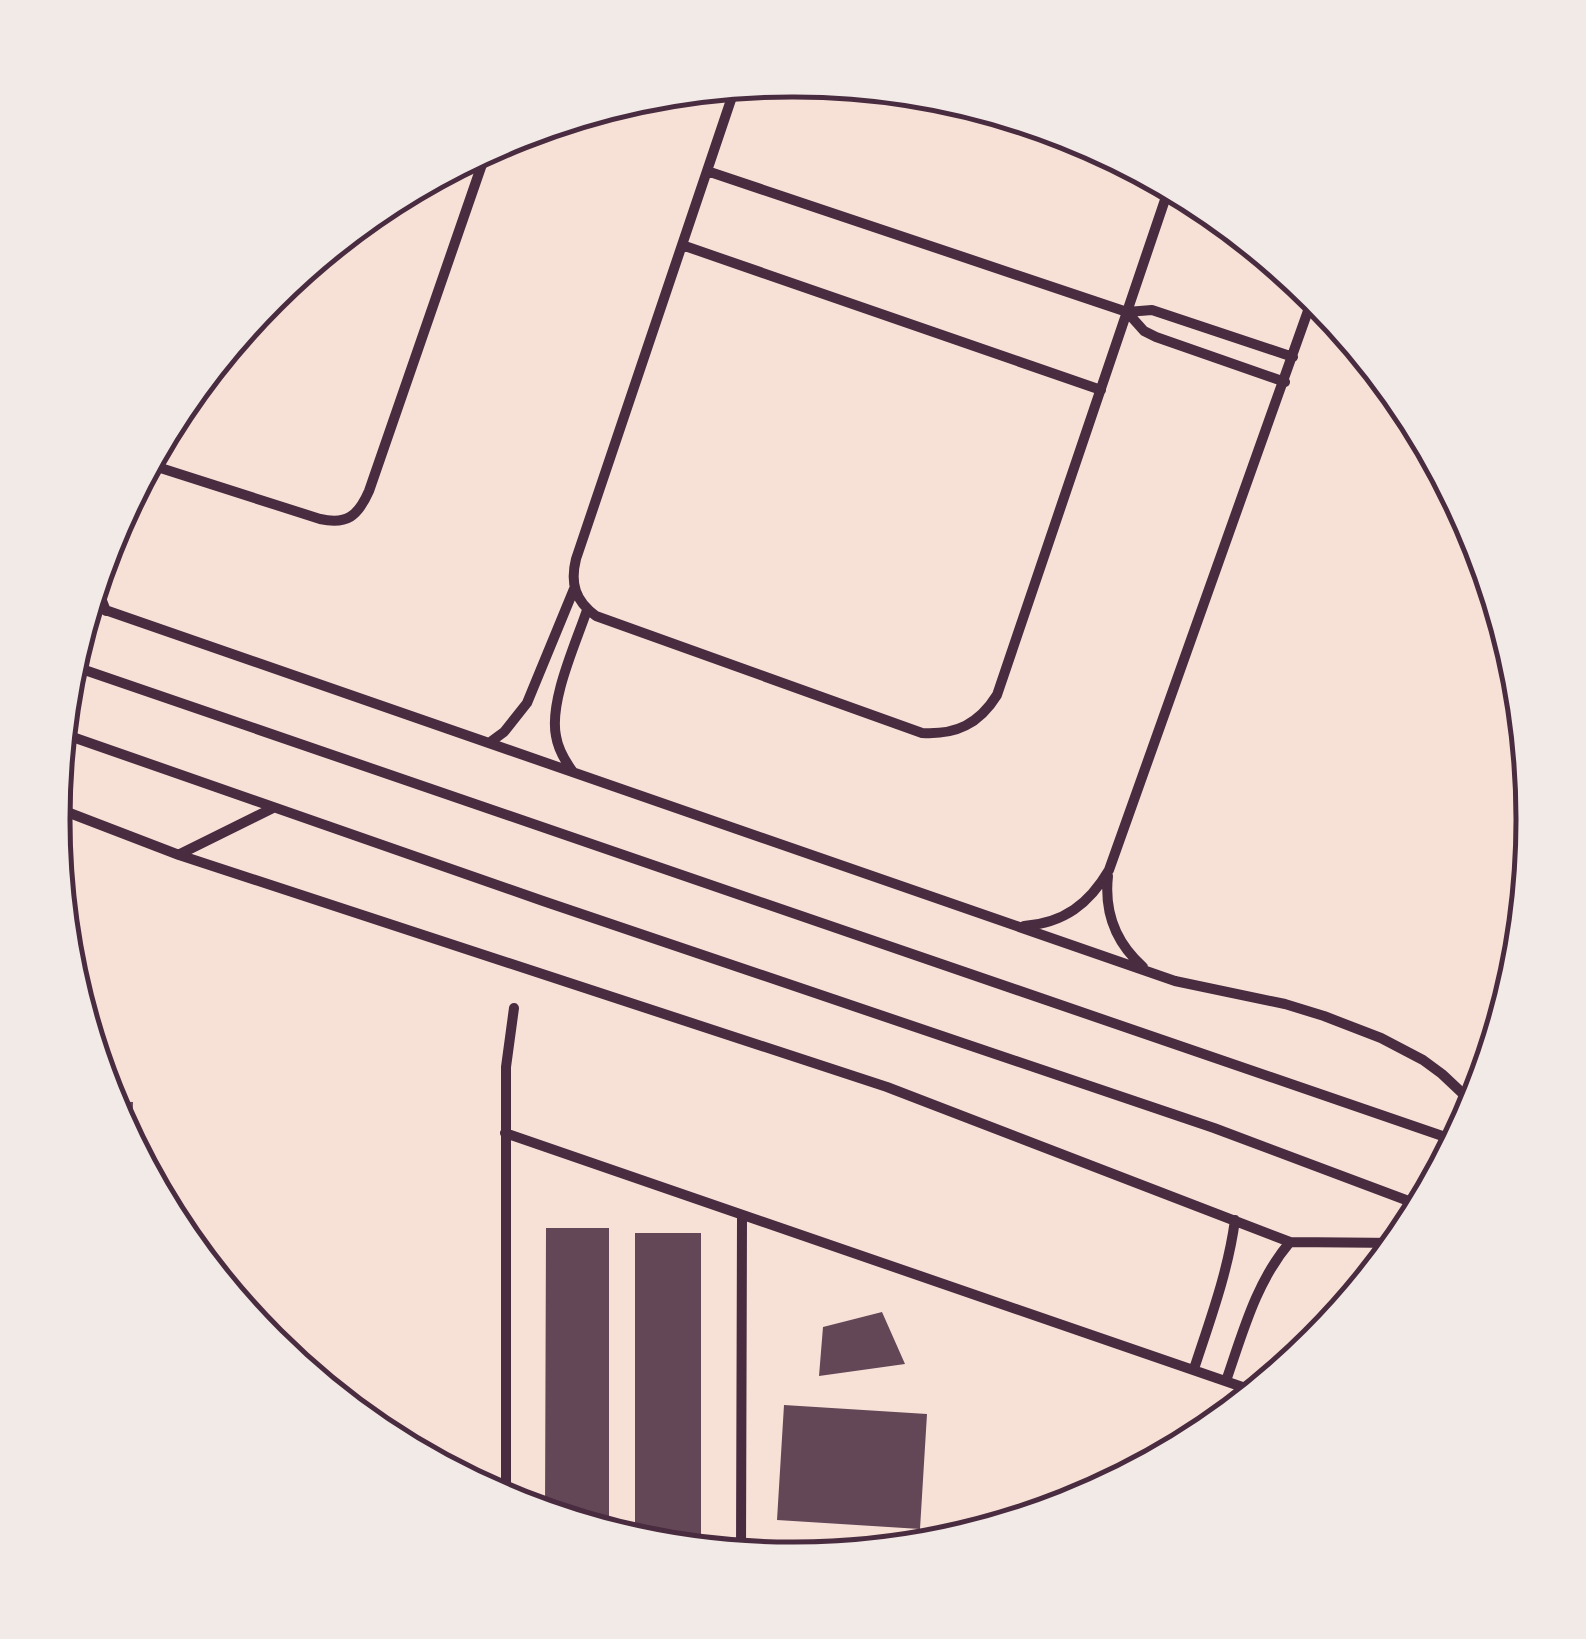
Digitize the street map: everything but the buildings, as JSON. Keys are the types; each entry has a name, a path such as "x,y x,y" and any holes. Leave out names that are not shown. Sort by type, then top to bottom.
{"street":[{"path":"731,100 576,559 572,573 574,589 588,610 606,620 922,733 940,734 974,722 997,695 1165,200"},
{"path":"162,468 320,519 334,522 351,518 369,491 481,168"},
{"path":"707,170 1127,312 1152,310 1293,358"},
{"path":"682,245 1100,390"},
{"path":"1127,312 1134,322 1156,337 1285,382"},
{"path":"1020,926 1063,918 1098,889 1109,870 1308,312"},
{"path":"489,743 517,719 527,703 574,589"},
{"path":"103,604 106,611"},
{"path":"102,609 1190,986 1285,1004 1351,1026 1404,1048 1462,1093"},
{"path":"573,772 562,755 554,716 588,610"},
{"path":"86,670 1442,1136"},
{"path":"75,738 1214,1128 1407,1200"},
{"path":"179,855 273,808"},
{"path":"70,813 179,855 887,1087 1290,1242 1379,1243"},
{"path":"1109,870 1108,908 1113,926 1122,944 1147,971"},
{"path":"506,1483 506,1067 514,1008"},
{"path":"505,1134 1241,1386"},
{"path":"741,1540 742,1216"},
{"path":"1194,1369 1222,1284 1235,1220"},
{"path":"1226,1381 1255,1296 1290,1242"}]}
